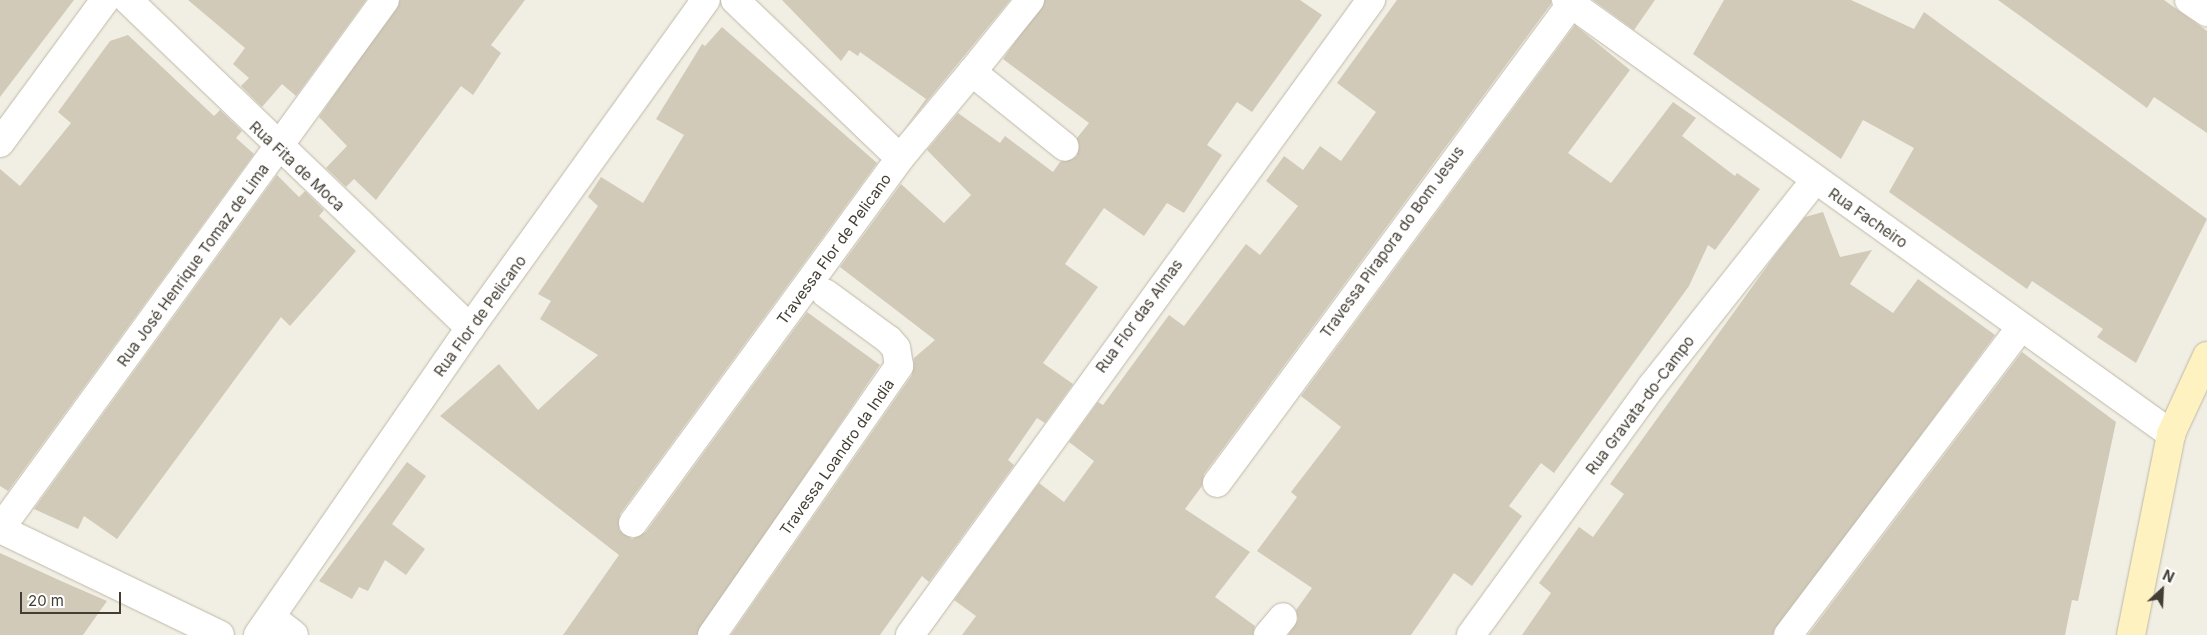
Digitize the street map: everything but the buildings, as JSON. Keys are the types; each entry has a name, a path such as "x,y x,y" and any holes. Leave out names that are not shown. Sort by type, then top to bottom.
{"main road":[{"path":"2132,635 2171,434 2207,356"}],"street":[{"path":"0,143 105,0"},
{"name":"Rua Fita de Moca","path":"128,0 279,148 470,328"},
{"name":"Rua José Henrique Tomaz de Lima","path":"0,529 385,0"},
{"name":"Rua Flor de Pelicano","path":"264,626 470,328 706,0"},
{"name":"Travessa Flor de Pelicano","path":"632,523 900,158 735,0"},
{"path":"900,158 1030,0"},
{"name":"Rua Flor das Almas","path":"910,635 1371,0"},
{"path":"2189,0 2207,12"},
{"name":"Rua Facheiro","path":"1569,2 2171,434"},
{"name":"Travessa Pirapora do Bom Jesus","path":"1216,483 1569,2"},
{"path":"972,72 1065,147"},
{"name":"Rua Gravata-do-Campo","path":"1471,635 1652,386 1815,180"},
{"name":"Travessa Loandro da India","path":"712,635 899,366 896,348 888,340 825,293"},
{"path":"1788,635 2021,327"},
{"path":"0,529 220,635"},
{"path":"264,626 294,635"}]}
